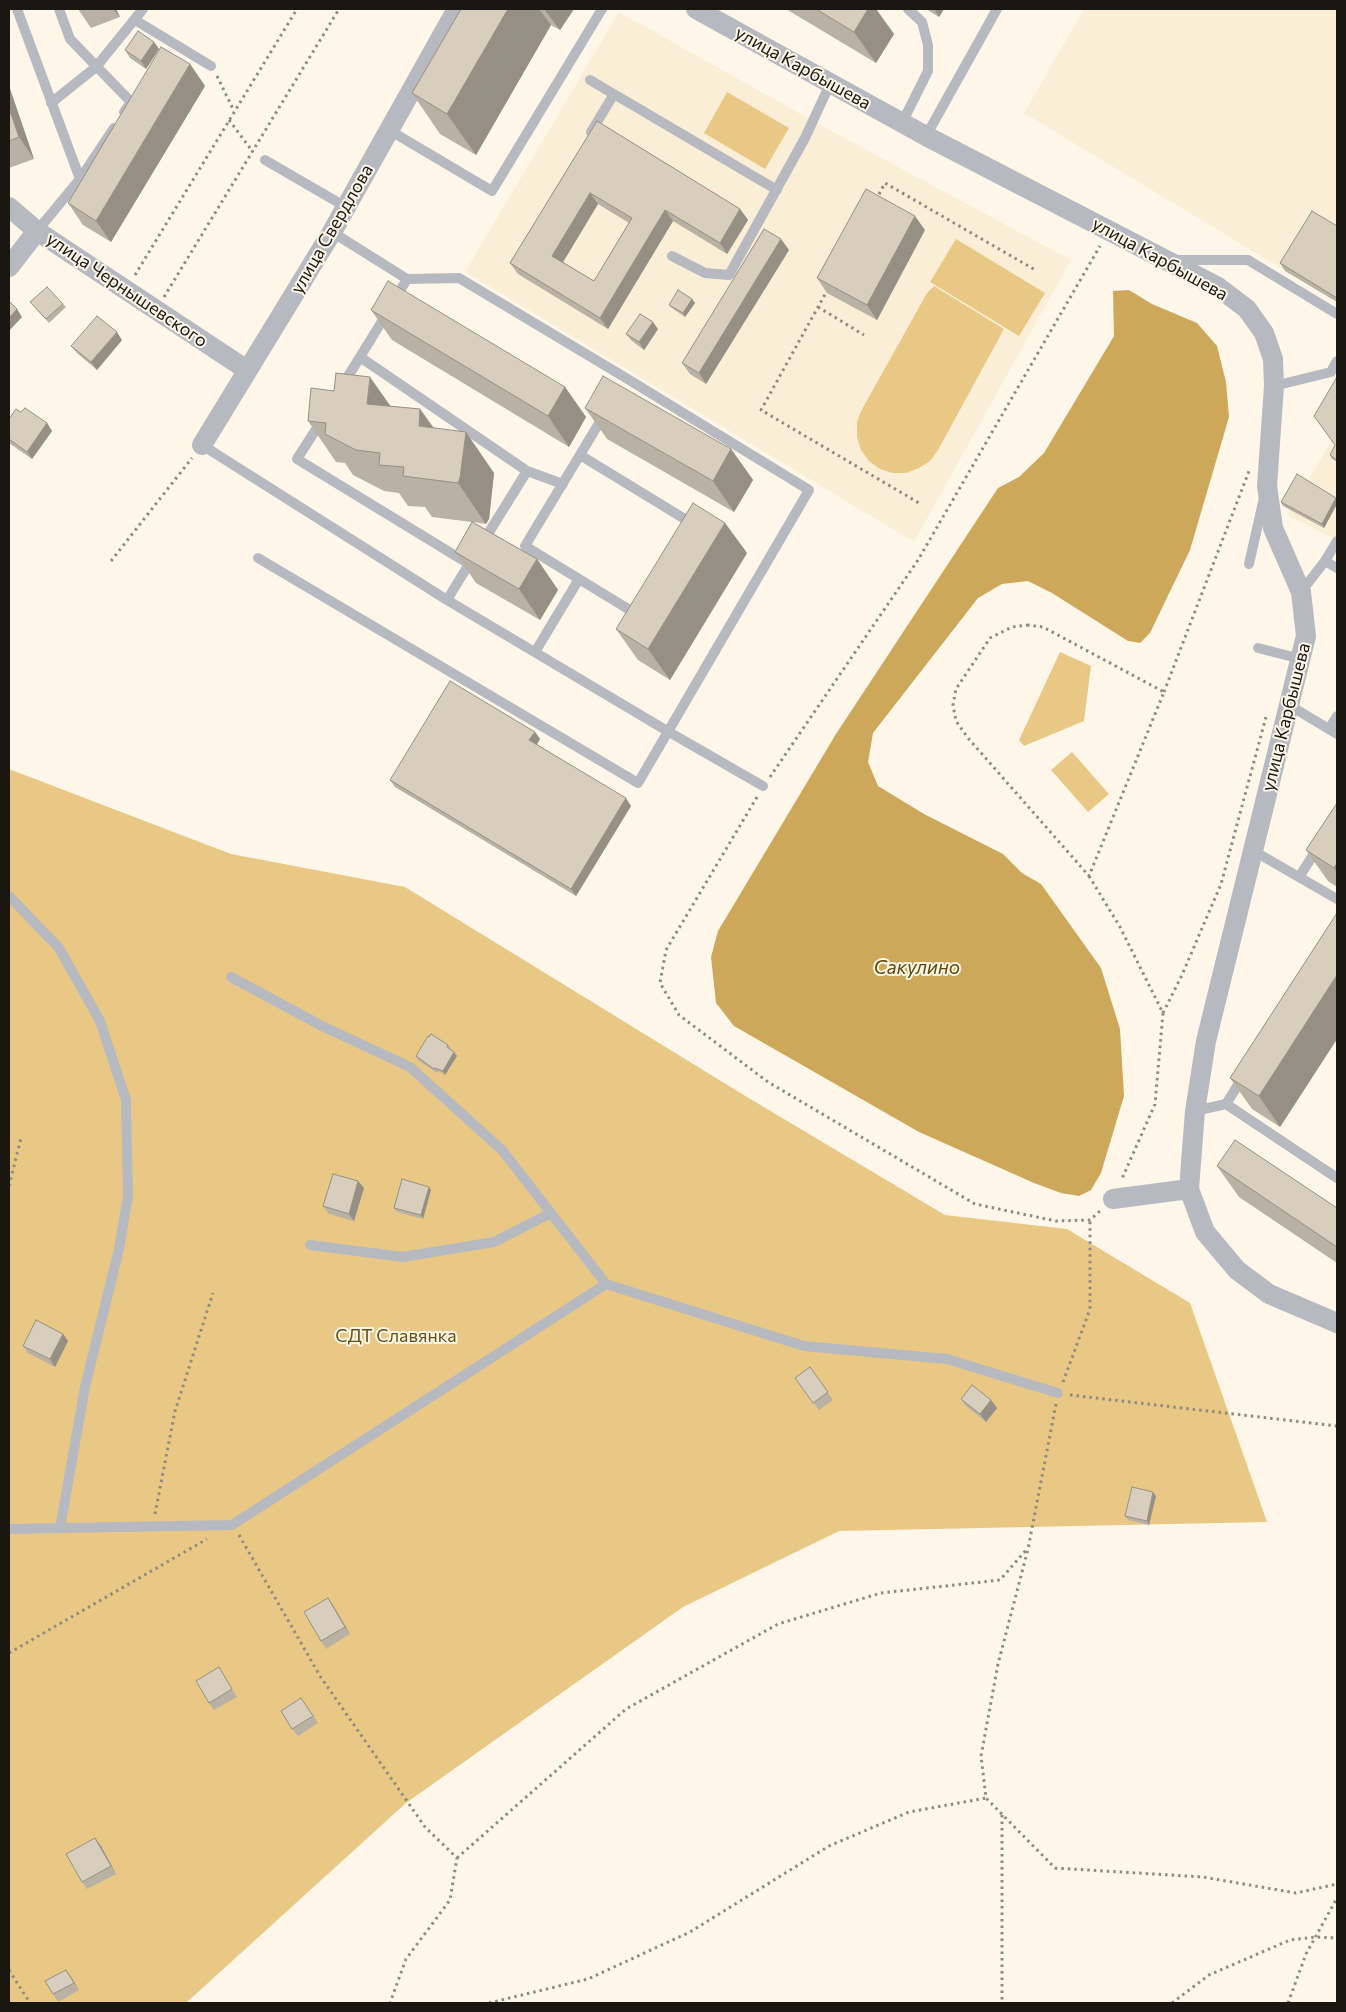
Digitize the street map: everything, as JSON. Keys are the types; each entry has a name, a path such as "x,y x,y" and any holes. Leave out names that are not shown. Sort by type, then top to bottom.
{"street":[{"name":"улица Свердлова","path":"202,446 332,232 457,9"},
{"name":"улица Карбышева","path":"696,9 926,136 1218,287 1247,308 1264,333 1273,359 1274,386 1259,481 1273,528 1301,592 1306,636 1206,1041 1195,1111 1189,1189 1205,1232 1237,1270 1269,1294 1337,1323"},
{"name":"улица Чернышевского","path":"9,207 38,231 247,370"},
{"path":"9,266 38,231"},
{"path":"1113,1199 1189,1189"}],"lane":[{"path":"17,9 80,179"},
{"path":"38,231 80,179 131,102 70,40 59,9"},
{"path":"51,103 96,67 143,9"},
{"path":"389,130 492,192 602,9"},
{"path":"902,123 928,70 928,45 922,22 908,9"},
{"path":"926,136 997,9"},
{"path":"135,20 211,66"},
{"path":"590,80 777,190"},
{"path":"672,256 705,273 729,275 805,138 830,84"},
{"path":"584,143 614,94"},
{"path":"265,160 346,207"},
{"path":"258,558 638,783 809,490 624,382 458,278 407,279 332,232"},
{"path":"1167,260 1248,260 1337,314"},
{"path":"336,396 407,279"},
{"path":"360,357 527,471 563,484"},
{"path":"1274,386 1331,372 1337,361"},
{"path":"611,403 525,546 638,615 643,607"},
{"path":"326,412 297,460 474,556"},
{"path":"202,446 447,600 763,786"},
{"path":"580,454 693,524 688,532"},
{"path":"447,600 527,471"},
{"path":"1249,564 1259,481"},
{"path":"1301,592 1325,561 1337,541"},
{"path":"1325,561 1337,568"},
{"path":"534,652 579,578"},
{"path":"1258,648 1301,659"},
{"path":"1289,705 1333,732 1337,716"},
{"path":"1299,877 1323,840"},
{"path":"1252,850 1337,899"},
{"path":"9,896 59,948 100,1020 126,1100 128,1196 119,1249 85,1387 60,1528"},
{"path":"232,977 322,1026 410,1067 502,1150 606,1284 804,1346 947,1359 1058,1393"},
{"path":"1195,1111 1226,1104 1247,1071"},
{"path":"1226,1104 1337,1178"},
{"path":"310,1245 403,1257 494,1242 551,1213"},
{"path":"9,1530 232,1525 606,1284"}],"path":[{"path":"126,290 297,9"},
{"path":"156,310 339,9"},
{"path":"211,66 235,112"},
{"path":"230,120 252,151"},
{"path":"872,208 885,184 1038,272"},
{"path":"1109,250 1101,245 918,560 763,786 666,950 660,983 679,1015 768,1082 975,1204 1056,1221 1090,1220 1113,1199 1156,1104 1163,1013 1182,975 1221,884 1266,714"},
{"path":"831,282 761,410 919,503"},
{"path":"818,307 864,335"},
{"path":"111,561 202,446"},
{"path":"1089,876 1164,692 1251,467 1259,481"},
{"path":"1163,1013 1120,927 1089,876 968,738 956,721 953,705 956,689 990,638 1012,627 1027,625 1043,627 1164,692"},
{"path":"9,1186 21,1138"},
{"path":"152,1526 175,1411 213,1293"},
{"path":"1058,1393 1337,1426"},
{"path":"9,1653 232,1525 320,1676 425,1826 457,1858"},
{"path":"390,2003 406,1959 450,1900 457,1858 626,1709 778,1624 881,1593 1000,1580 1028,1549 998,1664 981,1756 986,1798 1054,1868 1204,1876 1296,1893 1337,1884"},
{"path":"489,2003 588,1979 690,1932 829,1846 908,1812 986,1798"},
{"path":"1002,1814 1002,2003"},
{"path":"1288,2003 1306,1954 1337,1898"},
{"path":"1172,2003 1209,1975 1290,1940 1316,1937 1337,1938"},
{"path":"9,1970 30,2003"}],"shaded area":[{"path":"1084,9 1337,9 1337,302 1024,113"},
{"path":"619,12 813,121 1071,260 914,542 465,272"},
{"path":"1337,432 1337,540 1287,515"}],"green space":[{"path":"727,92 789,128 765,169 704,133"},
{"path":"956,239 1045,293 1019,336 930,282"},
{"path":"934,286 1004,329 938,450 930,461 906,473 893,473 880,469 869,461 861,450 857,437 857,422 860,413 927,293"},
{"path":"1060,652 1091,666 1084,721 1024,746 1019,740"},
{"path":"1072,752 1109,794 1088,812 1051,770"},
{"name":"СДТ Славянка","path":"9,769 231,854 405,887 747,1097 945,1215 1067,1229 1190,1303 1267,1522 839,1531 683,1607 406,1803 186,2003 9,2003"}],"water":[{"name":"Сакулино","path":"1129,290 1152,304 1197,323 1217,346 1226,382 1229,417 1190,550 1150,633 1140,643 1128,641 1052,593 1028,581 1002,584 978,598 873,733 868,762 878,786 924,814 1003,854 1022,873 1041,884 1101,968 1120,1029 1124,1096 1101,1173 1091,1190 1079,1196 1061,1193 1034,1183 919,1132 734,1026 716,1003 711,957 718,931 836,734 998,488 1019,477 1044,453 1114,336 1113,291"}],"building":[{"path":"461,9 508,9 447,114 412,93"},
{"path":"816,9 868,9 854,32"},
{"path":"138,31 154,42 141,61 125,50"},
{"path":"161,47 190,64 96,221 68,203"},
{"path":"9,108 19,137 9,141"},
{"path":"597,121 740,209 720,243 665,210 600,318 510,263","holes":["590,193 632,218 594,281 552,256"]},
{"path":"866,189 915,216 867,305 817,278"},
{"path":"1312,211 1337,226 1337,298 1280,263"},
{"path":"764,229 781,239 699,373 682,363"},
{"path":"388,281 565,387 548,416 371,310"},
{"path":"47,287 63,304 46,319 30,302"},
{"path":"678,290 692,299 683,313 669,305"},
{"path":"9,301 17,309 9,318"},
{"path":"640,314 653,322 639,342 626,334"},
{"path":"97,316 117,332 91,362 71,346"},
{"path":"336,373 370,377 367,404 420,409 419,426 466,432 458,483 403,476 404,467 379,465 380,453 356,450 325,434 326,423 308,421 311,388 334,391"},
{"path":"603,376 731,449 713,481 585,408"},
{"path":"1337,377 1337,460 1330,455 1335,445 1314,416"},
{"path":"25,408 47,423 27,452 9,439 9,419 16,409 21,412"},
{"path":"1297,474 1336,498 1322,524 1281,502"},
{"path":"693,503 725,523 648,649 616,629"},
{"path":"472,522 537,559 519,589 455,552"},
{"path":"450,681 535,732 529,740 626,798 571,889 390,780"},
{"path":"1337,803 1337,863 1334,868 1306,850"},
{"path":"1337,913 1337,975 1259,1096 1230,1078"},
{"path":"431,1034 448,1045 447,1047 454,1052 443,1071 434,1069 416,1056"},
{"path":"1235,1140 1337,1208 1337,1247 1217,1166"},
{"path":"333,1174 358,1181 349,1214 323,1206"},
{"path":"402,1179 429,1187 421,1215 394,1208"},
{"path":"36,1320 63,1334 50,1359 23,1346"},
{"path":"810,1367 828,1392 813,1403 795,1378"},
{"path":"972,1385 991,1400 980,1414 961,1399"},
{"path":"1132,1487 1153,1492 1147,1521 1125,1516"},
{"path":"328,1598 345,1627 321,1641 304,1612"},
{"path":"219,1667 232,1689 209,1703 196,1681"},
{"path":"301,1698 313,1716 292,1729 281,1711"},
{"path":"95,1838 111,1866 82,1882 66,1854"},
{"path":"66,1970 74,1983 53,1994 45,1981"}]}
